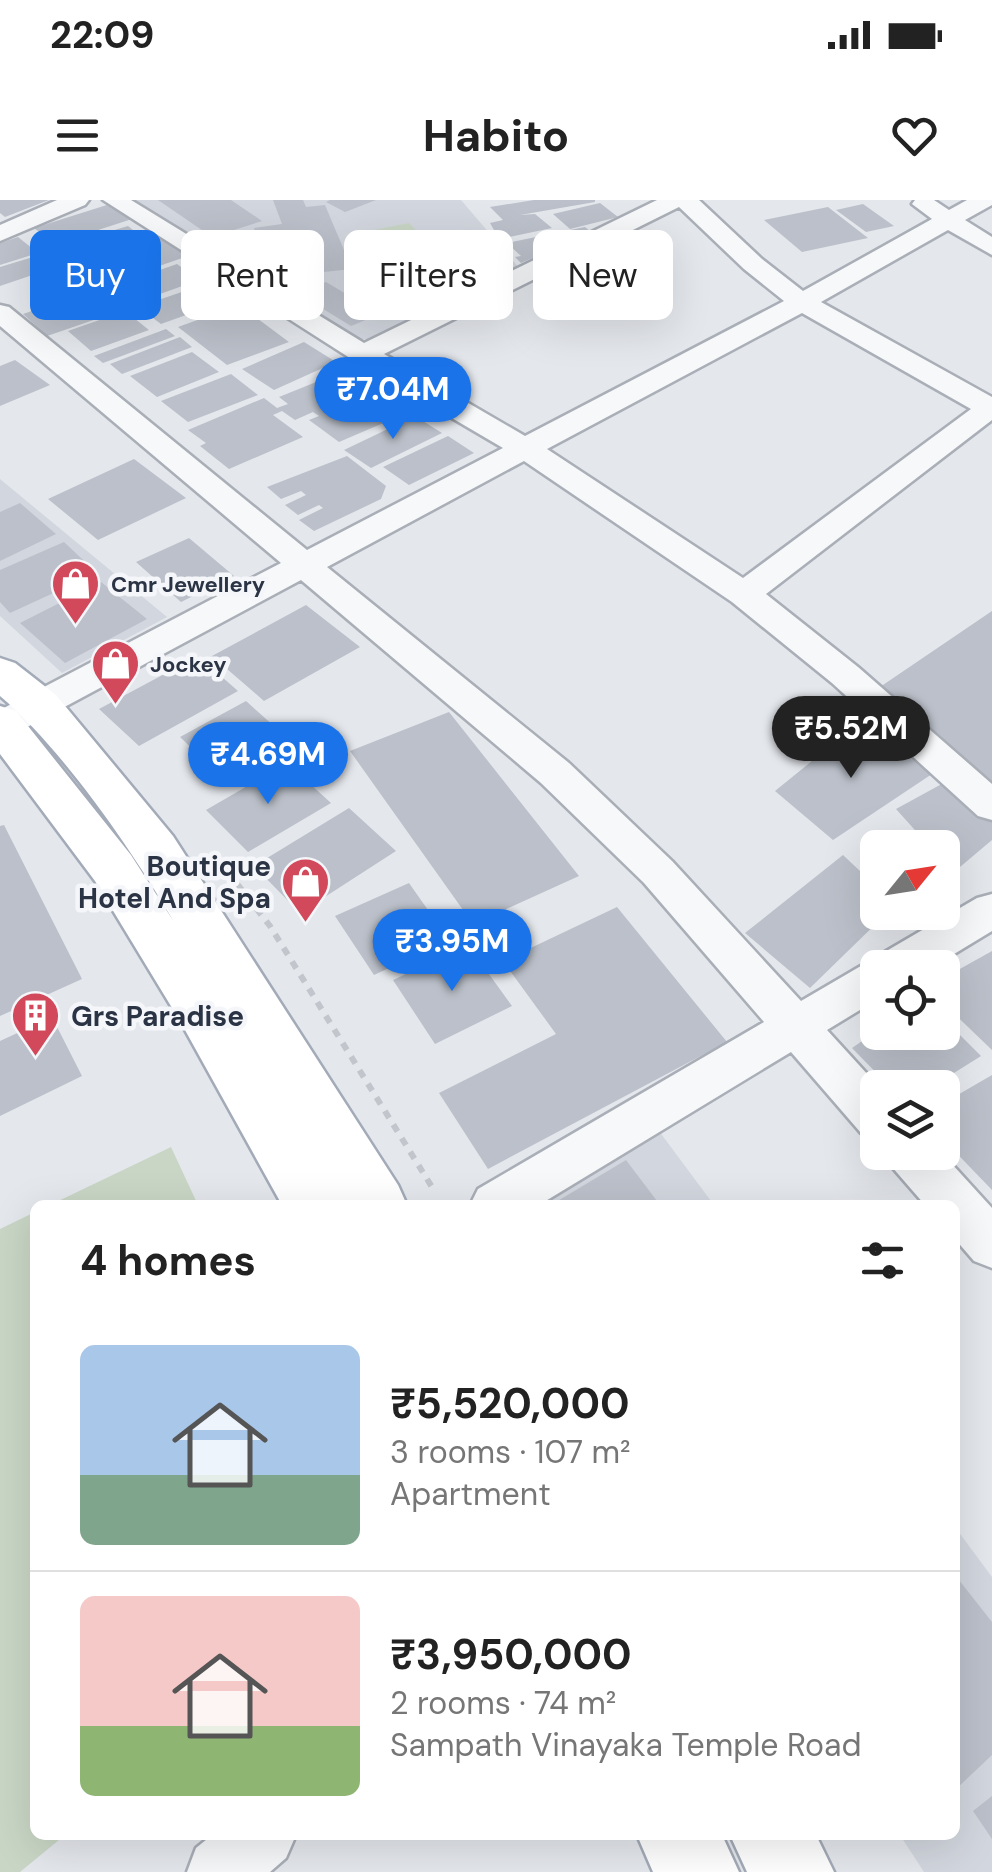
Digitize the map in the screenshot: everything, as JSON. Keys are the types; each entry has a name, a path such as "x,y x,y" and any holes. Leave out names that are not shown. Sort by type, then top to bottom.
{"main road":[{"path":"0,673 14,717 199,1006 311,1200"},
{"path":"14,717 156,849 374,1200"},
{"path":"680,1840 698,1872"},
{"path":"773,1840 793,1872"}],"street":[{"path":"0,234 77,200"},
{"path":"115,200 363,354 526,449 744,594 845,675 992,806"},
{"path":"363,354 676,200"},
{"path":"684,200 753,264 802,302 991,408 744,594"},
{"path":"918,200 992,248"},
{"path":"14,717 802,302 984,200"},
{"path":"0,313 568,786 658,872 860,1098"},
{"path":"924,950 992,910"},
{"path":"504,1200 860,988"},
{"path":"925,1170 952,1200"},
{"path":"960,1209 992,1244"},
{"path":"220,1872 257,1840"}],"shaded area":[{"path":"130,200 461,200 487,230 344,230 344,320 417,320 379,339 354,339 323,320 324,230 181,232"},
{"path":"0,479 167,617 62,673 0,616"},
{"path":"656,1127 710,1200 535,1200"},
{"path":"960,1534 992,1577 992,1872 924,1872 903,1840 960,1840"}],"green space":[{"path":"409,223 416,230 374,230"},
{"path":"171,1147 196,1200 60,1200"},
{"path":"30,1214 30,1840 59,1840 20,1872 0,1872 0,1229"}],"building":[{"path":"0,200 49,200 5,217 0,213"},
{"path":"158,200 231,200 262,221 234,230 202,230"},
{"path":"273,200 303,200 306,207 325,205 344,250 344,270 324,272 324,230 254,228 282,224"},
{"path":"376,200 345,212 326,202"},
{"path":"534,200 595,200 520,215 535,214 552,228 513,236 513,230 494,230 490,223 503,220 490,207"},
{"path":"600,203 618,217 570,229 553,214"},
{"path":"110,204 132,219 98,230 34,228"},
{"path":"863,204 894,226 866,232 836,210"},
{"path":"828,207 868,238 802,252 764,220"},
{"path":"18,237 30,247 30,256 0,265 0,243"},
{"path":"161,237 181,251 181,258 161,265"},
{"path":"533,238 533,258 521,263 515,257 521,256 513,249 513,242"},
{"path":"30,258 30,276 0,286 0,267"},
{"path":"177,264 181,267 181,286 161,294 161,270"},
{"path":"324,283 344,293 344,320 366,320 351,326 324,310"},
{"path":"181,292 181,317 161,324 156,320 161,320 161,299"},
{"path":"30,312 30,320 94,320 47,336 23,314"},
{"path":"99,320 136,320 149,330 91,351 68,331"},
{"path":"197,320 259,320 289,342 227,365 178,327"},
{"path":"166,329 175,336 103,363 94,356"},
{"path":"180,337 192,347 122,374 110,364"},
{"path":"304,342 336,362 274,390 242,369"},
{"path":"192,352 219,372 157,397 130,376"},
{"path":"15,360 50,385 0,406 0,366"},
{"path":"341,372 402,415 339,442 309,420 319,416 313,412 295,420 282,411 273,415 303,437 229,469 200,446 206,443 188,430 264,398 277,408 288,404 279,397"},
{"path":"231,374 258,395 188,422 161,401"},
{"path":"415,416 442,433 371,468 344,450"},
{"path":"448,436 474,453 409,485 383,467"},
{"path":"347,456 386,486 381,499 314,531 299,520 323,508 319,505 298,515 285,505 306,495 301,491 281,499 267,487"},
{"path":"134,459 186,498 98,540 48,499"},
{"path":"20,503 56,534 0,561 0,512"},
{"path":"189,538 234,576 181,602 136,562"},
{"path":"64,542 97,573 10,613 0,602 0,570"},
{"path":"101,582 147,619 65,663 20,623"},
{"path":"306,605 360,647 264,701 212,656"},
{"path":"992,611 992,789 880,687"},
{"path":"198,656 238,691 139,746 99,709"},
{"path":"246,701 294,744 227,782 180,737"},
{"path":"449,712 579,876 473,924 350,751"},
{"path":"860,722 932,774 833,840 775,791"},
{"path":"287,763 331,803 248,852 206,810"},
{"path":"949,780 992,819 992,840 960,867 960,830 915,830 896,809"},
{"path":"349,808 396,851 300,913 254,866"},
{"path":"4,825 82,979 0,1016 0,826"},
{"path":"843,855 860,871 860,930 870,930 810,988 745,933"},
{"path":"409,883 449,940 374,975 335,916"},
{"path":"617,907 727,1042 488,1169 439,1093 556,1034 503,961"},
{"path":"468,945 512,1006 435,1044 393,980"},
{"path":"992,951 992,1050 960,1019 960,969"},
{"name":"Grs Paradise","path":"52,1017 82,1076 0,1116 0,1041"},
{"path":"960,1035 981,1056 959,1070 873,1070 852,1048 860,1042 860,1050 960,1050"},
{"path":"992,1075 992,1190 960,1157 960,1094"},
{"path":"626,1160 656,1200 559,1200"},
{"path":"960,1581 992,1622 992,1755 960,1785"},
{"path":"992,1796 992,1839 973,1811"}],"place":[{"name":"Cmr Jewellery","path":"76,626"},
{"name":"Jockey","path":"115,706"},
{"name":"Boutique Hotel And Spa","path":"306,924"},
{"name":"Grs Paradise","path":"36,1058"}]}
